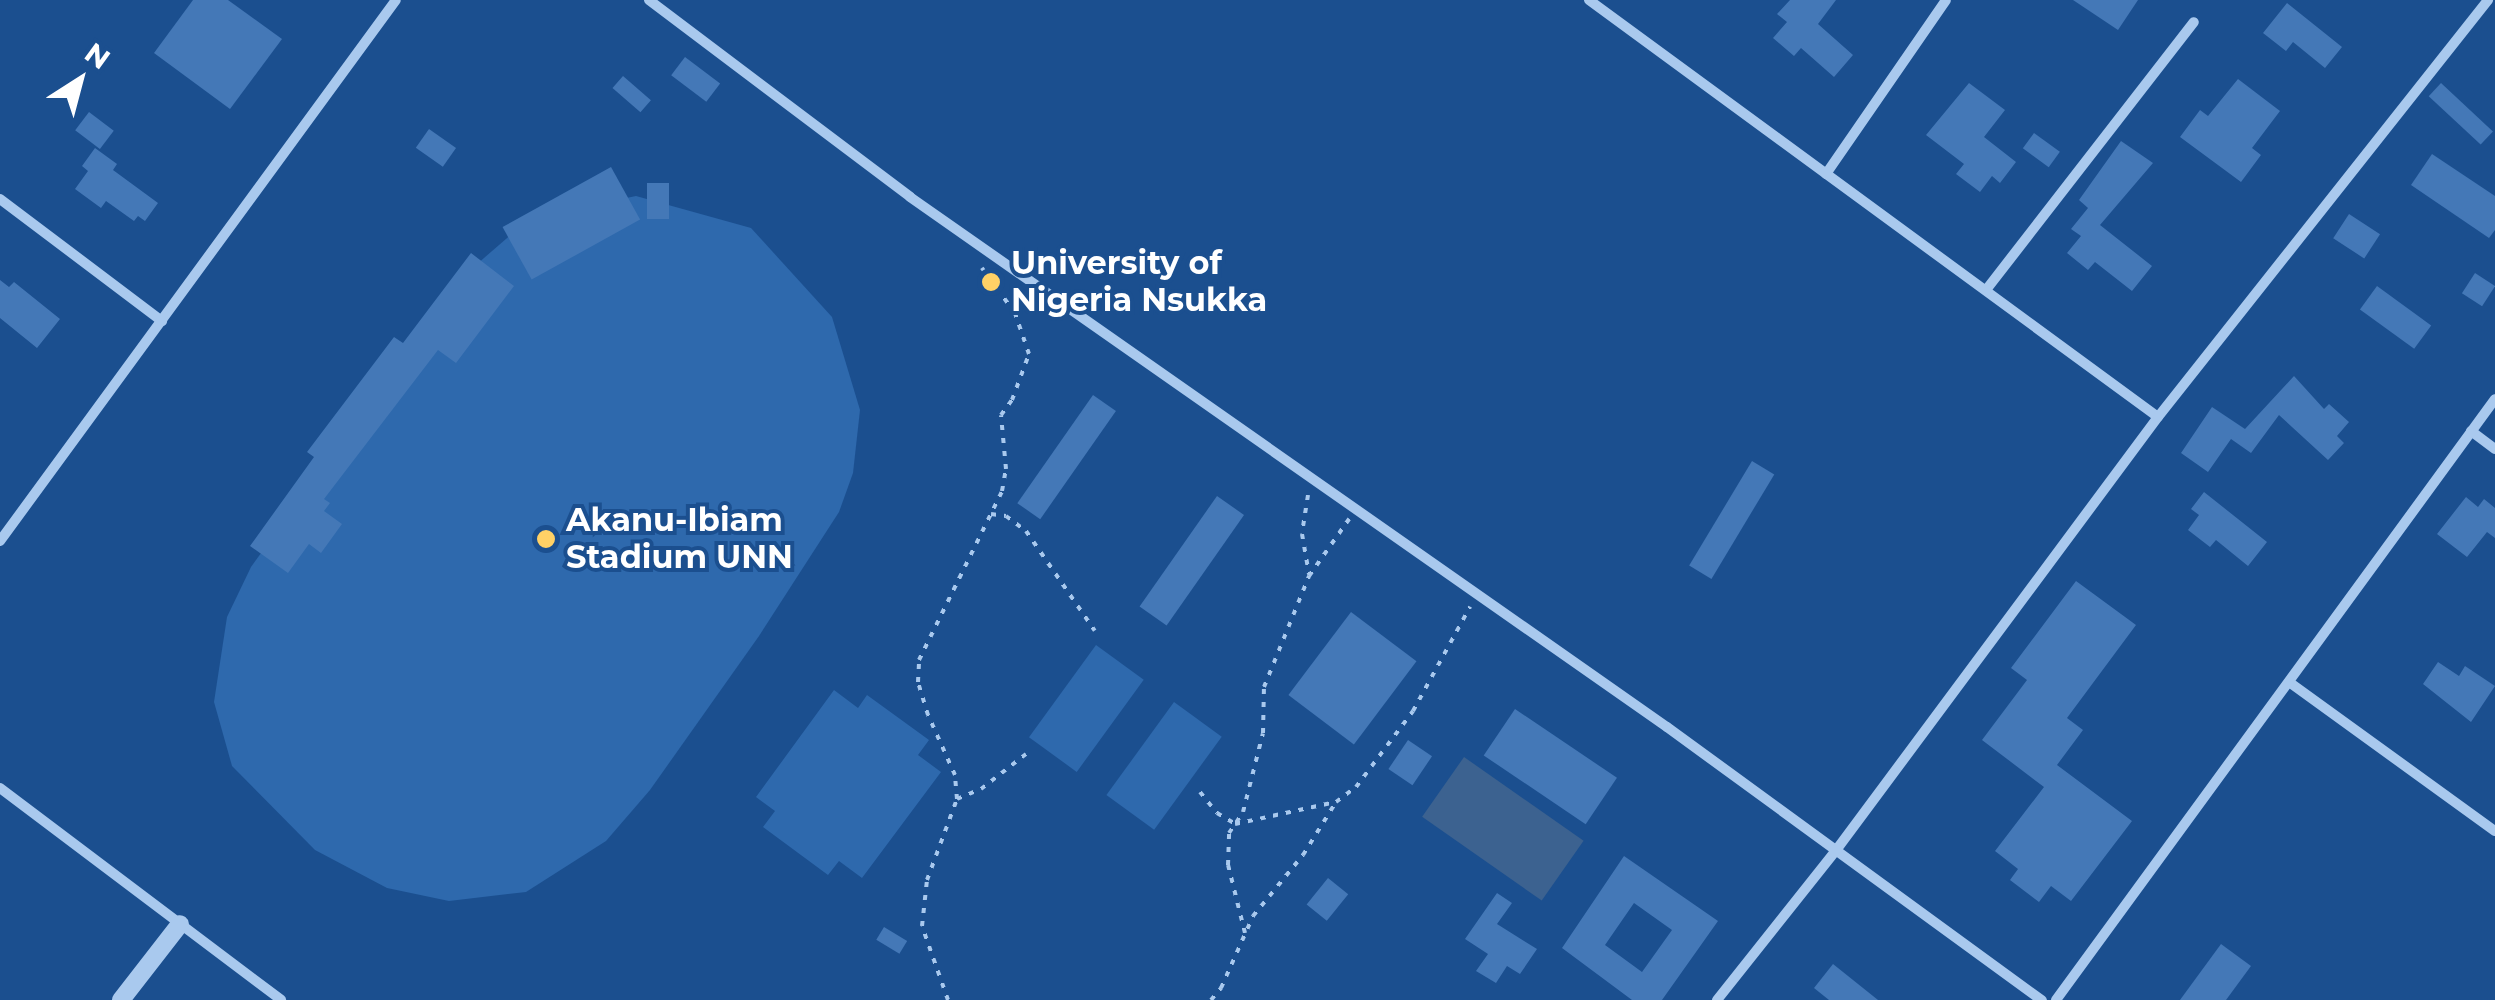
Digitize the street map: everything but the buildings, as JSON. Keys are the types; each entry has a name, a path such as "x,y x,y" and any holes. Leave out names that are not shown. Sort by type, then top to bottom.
{"street":[{"path":"0,541 396,0"},
{"path":"650,0 967,237 1837,849 2042,1000"},
{"path":"1589,0 2158,416"},
{"path":"1826,174 1946,0"},
{"path":"1717,1000 1837,849 2158,416 2488,0"},
{"path":"1986,290 2194,22"},
{"path":"0,198 162,322"},
{"path":"2056,1000 2495,399"},
{"path":"2471,431 2495,449"},
{"path":"2289,682 2495,831"},
{"path":"0,788 282,1000"},
{"path":"121,1000 180,924"}],"path":[{"path":"948,1000 922,926 923,894 957,799 950,755 928,715 918,682 919,660 991,514 1006,469 1000,415 1012,400 1029,354 1028,341 1005,295 973,256 967,237"},
{"path":"1309,576 1302,534 1310,480"},
{"path":"1245,932 1228,865 1229,833 1243,812 1262,733 1264,687 1309,576 1354,510"},
{"path":"991,514 1006,516 1026,531 1095,631"},
{"path":"1211,1000 1221,988 1245,932 1336,802 1356,787 1414,711 1468,617 1473,593"},
{"path":"957,799 981,789 1026,754"},
{"path":"1200,792 1217,813 1235,824 1336,802"}],"shaded area":[{"name":"Akanu-Ibiam Stadium UNN","path":"636,196 751,228 832,317 860,410 853,473 839,512 759,636 650,790 606,841 526,892 449,901 387,888 315,850 232,766 214,702 227,617 251,567 461,278 530,218"},
{"path":"1096,645 1144,680 1077,772 1029,737"},
{"path":"834,690 858,708 867,695 929,740 918,755 941,772 862,878 839,861 828,875 763,827 775,811 756,797"},
{"path":"1174,702 1222,737 1154,830 1106,795"},
{"path":"1464,757 1584,841 1542,901 1422,817"}],"place":[{"name":"University of Nigeria Nsukka","path":"991,282"},
{"name":"Akanu-Ibiam Stadium UNN","path":"546,539"}]}
